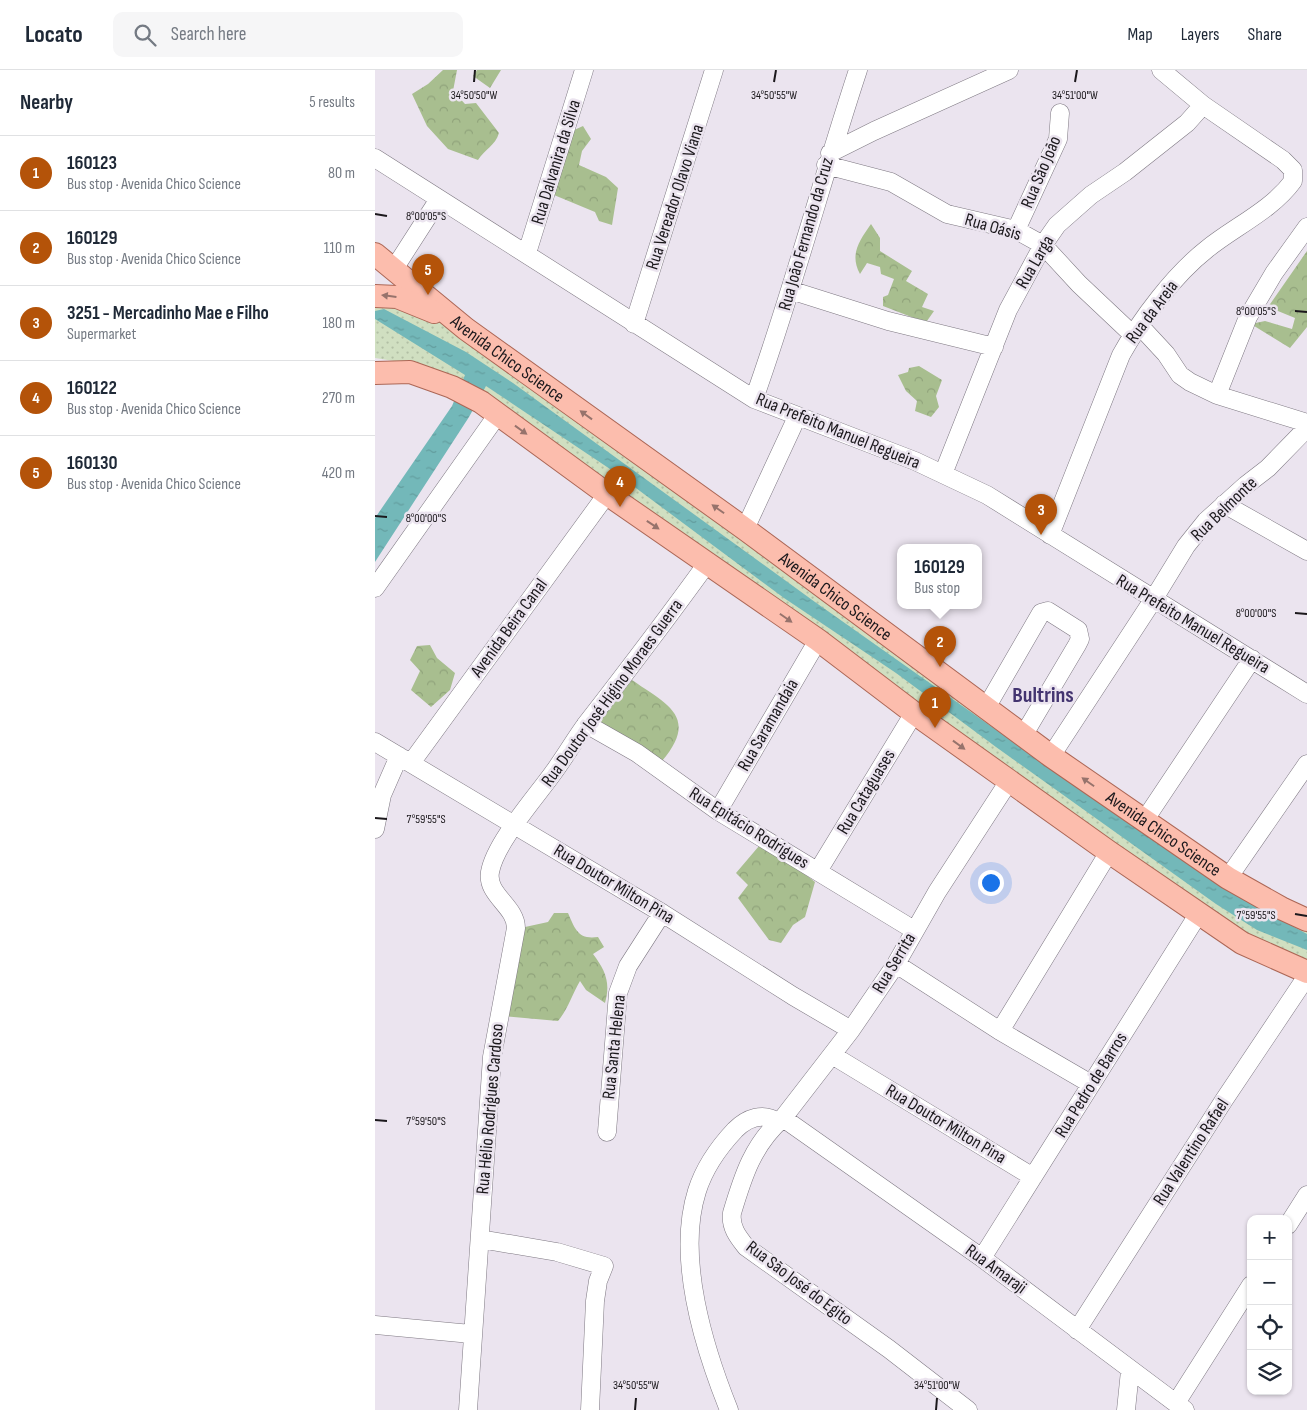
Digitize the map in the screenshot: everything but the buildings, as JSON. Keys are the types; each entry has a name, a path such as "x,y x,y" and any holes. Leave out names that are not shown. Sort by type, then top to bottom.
{"main road":[{"name":"Avenida Chico Science","path":"375,254 466,328 745,529 1023,736 1228,878 1283,909 1307,920"},
{"path":"375,296 386,295 408,300 466,328"},
{"path":"375,363 410,372 457,390 489,408 607,494 708,562 818,640 914,713 1109,852 1242,944 1307,974"},
{"path":"375,373 410,372"}],"street":[{"name":"Rua Dalvanira da Silva","path":"527,253 585,70"},
{"name":"Rua Vereador Olavo Viana","path":"634,324 715,70"},
{"name":"Rua João Fernando da Cruz","path":"753,398 811,226 828,159 858,70"},
{"path":"828,159 874,130 1009,70"},
{"path":"1161,70 1203,106"},
{"name":"Rua da Areia","path":"1050,535 1121,356 1136,330 1171,285 1192,262 1289,186 1294,175 1293,170 1283,160 1203,106"},
{"name":"Rua Larga","path":"943,474 1008,310 1043,244 1057,225 1091,195 1125,172 1187,123 1203,106"},
{"name":"Rua São João","path":"1015,230 1058,138 1060,113"},
{"name":"Rua Prefeito Manuel Regueira","path":"375,158 753,398 797,417 915,461 987,495 1153,600 1307,694"},
{"name":"Rua Oásis","path":"828,159 891,182 955,216 1015,230 1043,244 1079,284 1166,354 1180,375 1217,395 1307,424"},
{"path":"394,269 439,199"},
{"path":"1217,395 1248,318 1274,273 1307,227"},
{"path":"790,290 888,321 994,347"},
{"path":"375,588 489,408"},
{"path":"745,529 797,417"},
{"name":"Rua Belmonte","path":"1153,600 1186,546 1206,521 1268,468 1307,428"},
{"name":"Avenida Beira Canal","path":"375,829 382,795 405,759 607,494"},
{"path":"1224,504 1307,551"},
{"name":"Rua Doutor José Higino Moraes Guerra","path":"515,824 554,772 586,724 629,670 708,562"},
{"path":"1051,756 1153,600"},
{"path":"987,708 1041,613 1048,611 1078,630 1080,639 1077,645 1023,736"},
{"name":"Rua Saramandaia","path":"718,811 818,640"},
{"path":"1144,821 1252,659"},
{"name":"Rua Cataguases","path":"818,871 914,713"},
{"name":"Rua Epitácio Rodrigues","path":"586,724 637,753 718,811 914,930"},
{"name":"Rua Doutor Milton Pina","path":"375,742 662,912 793,996 851,1030"},
{"path":"1228,878 1307,764"},
{"name":"Rua Serrita","path":"781,1120 851,1030 896,964 914,930 1009,781"},
{"name":"Rua Hélio Rodrigues Cardoso","path":"468,1410 471,1334 480,1239 492,1057 516,928 514,917 493,888 490,878 493,863 515,824"},
{"path":"1000,1032 1109,852"},
{"name":"Rua Santa Helena","path":"607,1132 618,993 628,966 662,912"},
{"name":"Rua Pedro de Barros","path":"982,1258 1199,913"},
{"path":"896,964 1000,1032 1091,1084"},
{"name":"Rua Valentino Rafael","path":"1077,1330 1307,974"},
{"name":"Rua Doutor Milton Pina","path":"832,1055 1033,1177"},
{"path":"729,1410 691,1285 691,1232 694,1205 700,1182 707,1169 725,1141 737,1128 753,1118 762,1116 781,1120"},
{"name":"Rua Amaraji","path":"781,1120 803,1133 982,1258 1130,1371 1180,1406"},
{"name":"Rua São José do Egito","path":"781,1120 757,1148 745,1171 732,1213 731,1220 735,1231 746,1247 889,1349 968,1410"},
{"path":"1292,1219 1307,1195"},
{"path":"480,1239 557,1252 604,1266 598,1281 595,1301 590,1410"},
{"path":"1180,1406 1247,1292"},
{"path":"375,1325 471,1334"},
{"path":"1126,1410 1130,1371"}],"green space":[{"path":"443,70 457,70 453,91 465,104 476,103 499,133 495,141 478,160 448,149 427,126 412,94 428,84"},
{"path":"477,70 501,70 490,88 473,76"},
{"path":"583,126 591,139 582,151 579,165 606,177 618,188 612,225 599,221 595,212 554,195 572,131"},
{"path":"871,224 880,238 880,251 912,271 906,281 928,294 922,307 934,311 927,321 883,306 883,297 888,295 894,279 881,274 880,267 867,263 860,274 856,260 857,248"},
{"path":"1307,251 1307,327 1290,348 1251,324 1265,321 1292,329 1295,318 1268,307"},
{"path":"375,302 434,317 1307,924 1307,967 1253,942 413,364 375,358"},
{"path":"919,366 942,380 936,396 939,407 931,417 915,411 917,401 906,391 898,375 908,372 909,368"},
{"path":"430,645 437,658 455,673 450,690 431,707 411,690 420,671 410,660 417,646"},
{"path":"632,680 667,705 674,713 678,723 678,733 673,746 662,761 597,724"},
{"path":"759,846 795,866 815,882 805,917 793,925 781,943 769,940 738,898 748,885 736,873"},
{"path":"554,913 568,913 578,932 586,937 598,937 604,947 593,954 601,965 606,977 607,996 605,1003 586,990 580,981 558,1021 503,1016 518,964 525,927 548,922"}],"water":[{"path":"384,309 466,352 513,383 815,602 1049,767 1227,890 1307,934 1307,950 1257,930 1216,904 896,673 784,598 613,471 486,386 469,417 375,562 375,518 452,406 465,375 375,319 375,311"}],"place":[{"name":"160130","path":"428,295"},
{"name":"160122","path":"620,507"},
{"name":"3251 - Mercadinho Mae e Filho","path":"1041,535"},
{"name":"160129","path":"940,667"},
{"name":"160123","path":"935,728"}],"district":[{"name":"Bultrins","path":"1043,695"}]}
